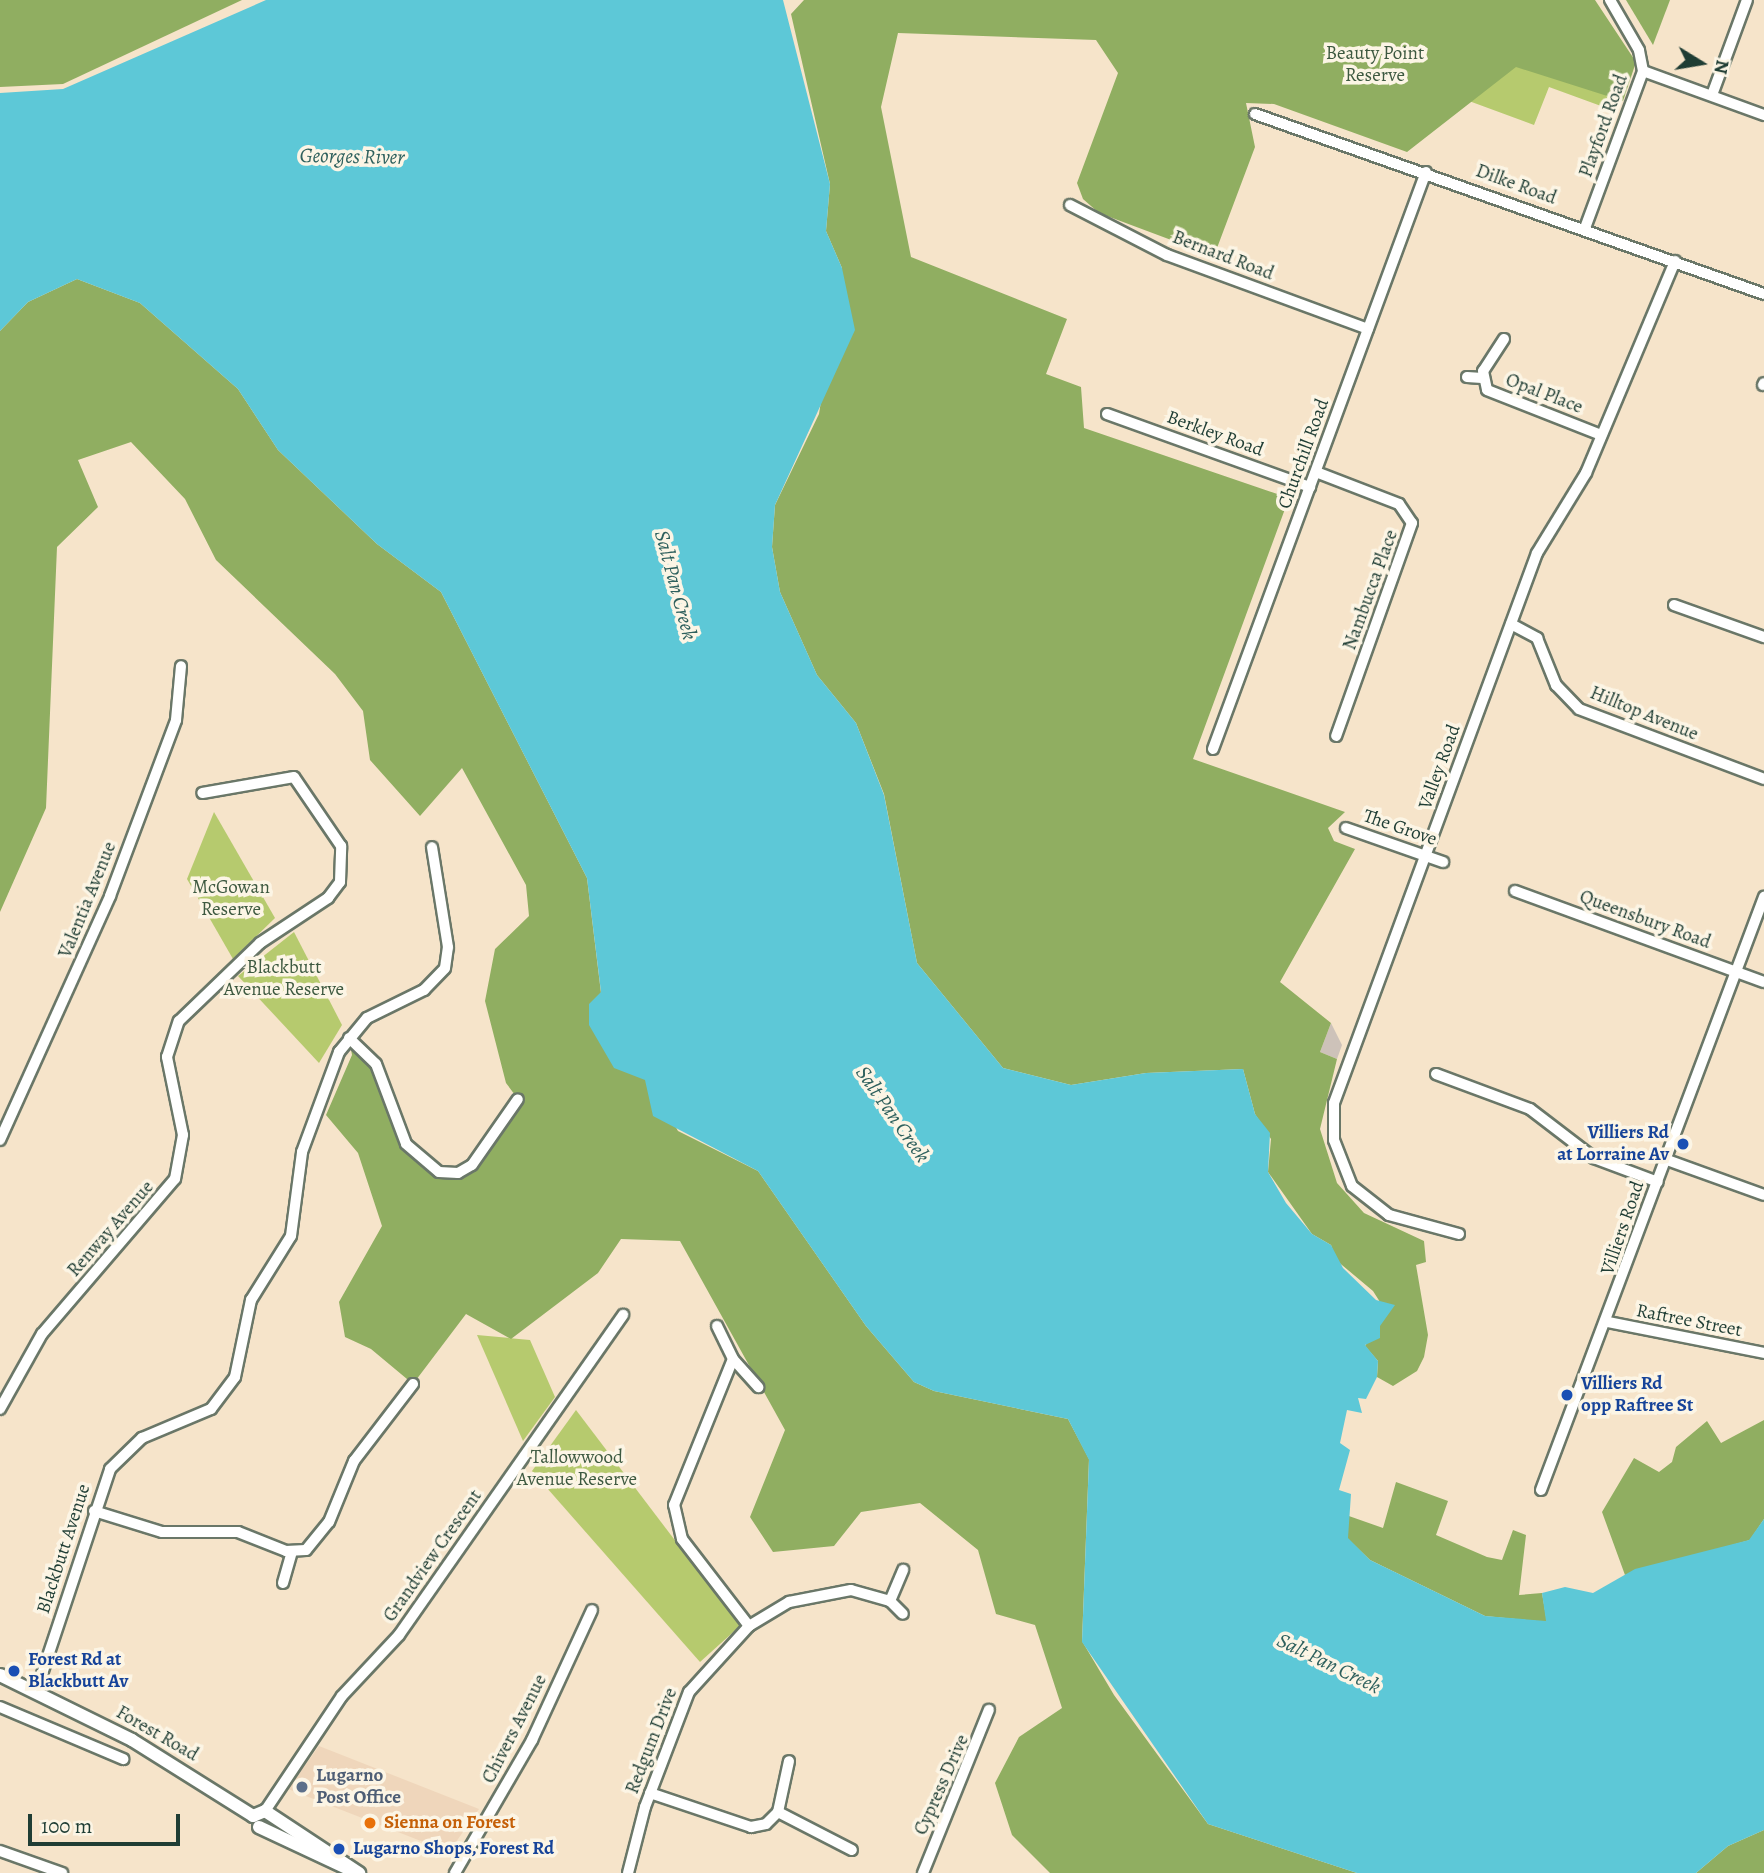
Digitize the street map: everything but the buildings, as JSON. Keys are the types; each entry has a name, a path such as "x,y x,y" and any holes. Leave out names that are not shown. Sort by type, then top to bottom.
{"street":[{"name":"Playford Road","path":"1585,228 1643,71 1639,50 1610,0"},
{"path":"1712,95 1747,0"},
{"path":"1643,71 1764,115"},
{"name":"Dilke Road","path":"1255,114 1585,228 1764,294"},
{"name":"Churchill Road","path":"1213,748 1426,172"},
{"name":"Bernard Road","path":"1070,205 1167,255 1368,329"},
{"name":"Valley Road","path":"1459,1234 1429,1230 1371,1204 1345,1176 1332,1129 1339,1087 1542,543 1586,474 1675,261"},
{"name":"Opal Place","path":"1482,378 1491,352 1504,339"},
{"name":"Opal Place","path":"1467,377 1482,378"},
{"name":"Opal Place","path":"1482,378 1491,393 1601,435"},
{"name":"Berkley Road","path":"1107,414 1310,487"},
{"name":"Nambucca Place","path":"1316,472 1399,504 1412,523 1336,736"},
{"path":"1674,605 1764,637"},
{"name":"Hilltop Avenue","path":"1511,624 1537,638 1556,685 1579,709 1764,779"},
{"name":"Valentia Avenue","path":"0,1140 110,896 176,720 181,666"},
{"name":"Renway Avenue","path":"0,1409 42,1334 175,1179 183,1135 167,1057 179,1021 260,943 328,898 340,882 341,846 294,777 202,793"},
{"name":"The Grove","path":"1346,828 1443,862"},
{"name":"Blackbutt Avenue","path":"36,1692 104,1480 124,1452 142,1438 203,1415 235,1377 248,1309 291,1237 302,1152 349,1038 373,1014 425,990 445,968 448,947 432,847"},
{"name":"Queensbury Road","path":"1515,891 1764,982"},
{"name":"Villiers Road","path":"1541,1490 1608,1322 1764,897"},
{"path":"349,1038 376,1064 406,1144 439,1172 458,1173 472,1165 518,1099"},
{"path":"1436,1074 1530,1110 1594,1158 1658,1182"},
{"path":"1667,1160 1764,1195"},
{"name":"Grandview Crescent","path":"262,1818 342,1696 399,1635 623,1315"},
{"name":"Raftree Street","path":"1608,1322 1764,1353"},
{"path":"717,1326 733,1359 758,1387"},
{"path":"733,1359 680,1486 674,1515 682,1539 749,1626"},
{"path":"282,1583 292,1552 317,1539 354,1461 413,1384"},
{"path":"94,1511 171,1533 248,1534 292,1552"},
{"path":"890,1601 903,1570"},
{"name":"Redgum Drive","path":"628,1873 650,1793 689,1692 749,1626 779,1606 840,1592 863,1590 890,1601 903,1614"},
{"name":"Chivers Avenue","path":"455,1873 532,1740 592,1609"},
{"name":"Forest Road","path":"0,1675 139,1744 358,1873"},
{"name":"Forest Road","path":"0,1707 123,1759"},
{"name":"Cypress Drive","path":"923,1873 989,1710"},
{"path":"650,1793 751,1827 766,1824 778,1812 789,1761"},
{"path":"778,1812 852,1850"},
{"path":"0,1851 62,1873"},
{"name":"Chivers Avenue","path":"462,1873 464,1861"}],"shaded area":[{"path":"1331,1023 1342,1045 1337,1059 1320,1052"},
{"path":"319,1746 479,1809 449,1852 288,1789"}],"green space":[{"path":"0,0 242,0 63,84 0,87"},
{"name":"Beauty Point Reserve","path":"804,0 1595,0 1636,62 1623,101 1516,67 1407,152 1274,104 1246,103 1255,147 1214,256 1099,213 1083,199 1077,183 1118,73 1096,40 898,33 881,107 911,257 1067,319 1046,374 1081,387 1084,428 1289,498 1193,759 1345,812 1328,828 1334,841 1355,849 1280,982 1331,1023 1320,1052 1337,1059 1320,1129 1337,1183 1364,1213 1424,1241 1426,1262 1416,1265 1428,1335 1424,1357 1417,1371 1393,1386 1377,1377 1378,1361 1365,1346 1387,1313 1373,1291 1336,1260 1331,1245 1312,1234 1268,1172 1271,1139 1255,1114 1243,1069 1146,1073 1071,1085 1003,1068 917,963 884,794 856,723 817,675 780,592 772,547 775,505 819,414 842,268 826,231 830,184 791,14"},
{"path":"1506,0 1619,87 1612,110 1549,87 1534,125 1469,101"},
{"path":"1626,0 1670,0 1653,45"},
{"path":"77,279 140,303 238,389 278,450 377,544 441,592 587,878 601,993 678,1131 758,1171 866,1326 914,1382 934,1391 1068,1419 1089,1459 1082,1641 1114,1695 1208,1824 1357,1873 1050,1873 1012,1835 995,1783 1019,1737 1062,1708 1035,1625 996,1614 978,1550 920,1503 861,1512 834,1546 773,1552 750,1517 785,1430 680,1241 621,1239 598,1273 511,1339 466,1314 413,1384 371,1349 345,1337 339,1302 382,1226 358,1153 326,1115 352,1055 349,1038 370,1057 402,1135 433,1169 465,1170 518,1099 506,1083 485,1001 495,949 529,916 526,885 462,768 420,816 370,760 363,711 335,674 216,560 185,499 131,442 78,460 98,507 57,547 46,808 0,912 0,331 28,302"},
{"name":"McGowan Reserve","path":"214,812 275,918 233,959 187,879"},
{"name":"Blackbutt Avenue Reserve","path":"294,932 342,1025 319,1063 238,976"},
{"path":"477,1335 530,1340 555,1397 523,1441"},
{"name":"Tallowwood Avenue Reserve","path":"576,1410 740,1626 700,1662 532,1471"},
{"path":"1764,1420 1764,1519 1750,1540 1625,1575 1602,1512 1634,1458 1659,1472 1672,1462 1676,1447 1707,1421 1721,1443"},
{"path":"1396,1482 1448,1501 1436,1535 1487,1557 1502,1560 1513,1530 1526,1535 1519,1595 1542,1593 1547,1622 1485,1616 1370,1560 1348,1539 1346,1515 1383,1528"},
{"path":"1764,1830 1764,1873 1696,1873 1728,1846"}],"water":[{"path":"266,0 783,0 830,184 826,231 842,268 855,330 775,505 772,547 780,592 817,675 856,723 884,795 917,963 1003,1068 1071,1085 1146,1073 1243,1069 1255,1114 1270,1133 1268,1172 1286,1203 1312,1234 1331,1245 1343,1268 1376,1300 1395,1305 1380,1326 1380,1338 1365,1345 1378,1361 1377,1377 1366,1399 1358,1398 1362,1413 1347,1410 1340,1443 1350,1450 1339,1490 1351,1494 1348,1538 1370,1560 1485,1616 1546,1621 1542,1593 1565,1587 1593,1593 1635,1569 1749,1540 1764,1519 1764,1830 1728,1846 1696,1873 1357,1873 1208,1824 1082,1642 1089,1460 1068,1419 934,1391 914,1382 866,1326 758,1171 653,1116 645,1080 614,1068 589,1025 589,1004 601,992 587,878 441,592 377,544 278,450 238,389 140,303 77,279 28,302 0,331 0,93 63,89"}],"place":[{"name":"Villiers Rd at Lorraine Av","path":"1683,1144"},
{"name":"Villiers Rd opp Raftree St","path":"1567,1395"},
{"name":"Forest Rd at Blackbutt Av","path":"14,1671"},
{"name":"Lugarno Post Office","path":"302,1787"},
{"name":"Sienna on Forest","path":"370,1823"},
{"name":"Lugarno Shops, Forest Rd","path":"339,1849"}],"water label":[{"name":"Georges River","path":"352,156"},
{"name":"Salt Pan Creek","path":"676,585"},
{"name":"Salt Pan Creek","path":"893,1114"},
{"name":"Salt Pan Creek","path":"1329,1663"}]}
